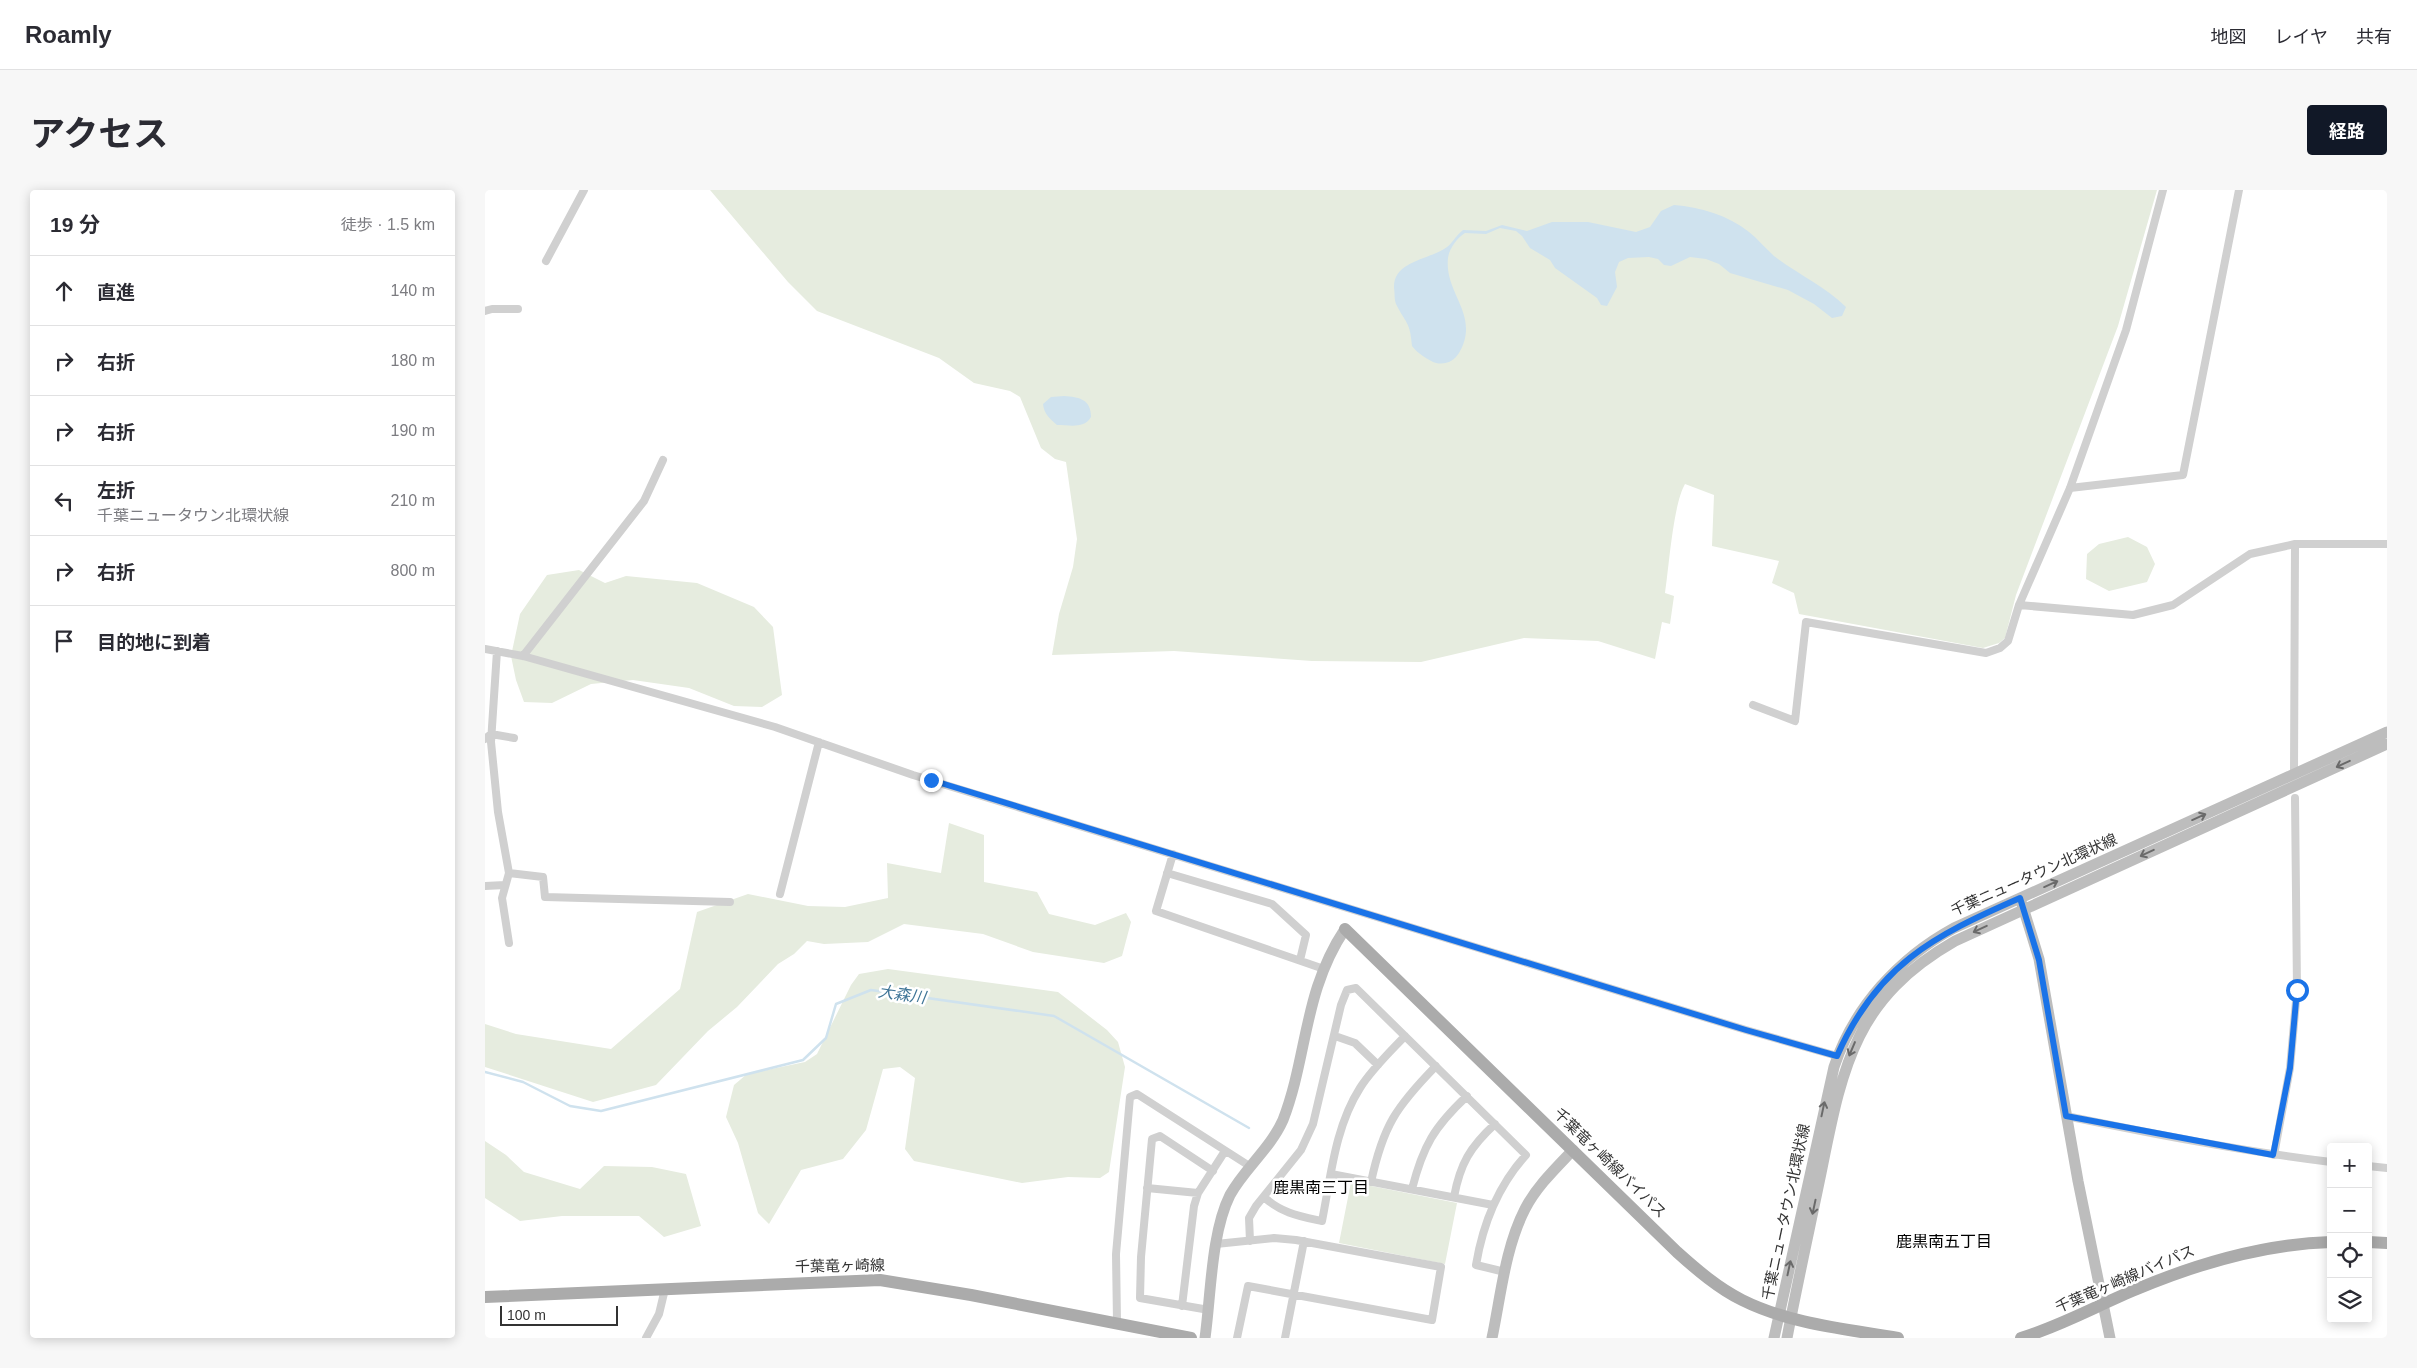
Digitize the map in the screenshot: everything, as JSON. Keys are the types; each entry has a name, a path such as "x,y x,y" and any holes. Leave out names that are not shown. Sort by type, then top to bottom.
{"main road":[{"name":"千葉ニュータウン北環状線","path":"1775,1338 1785,1317 1837,1091 1857,1039 1878,1005 1910,970 1955,941 2022,904 2294,774 2387,732"},
{"name":"千葉ニュータウン北環状線","path":"1787,1338 1785,1317 1827,1090 1837,1056 1867,1003 1901,965 1939,936 2022,904 2387,744"},
{"path":"2022,904 2039,960 2066,1116 2110,1338"},
{"path":"1205,1338 1216,1244 1224,1209 1234,1188 1273,1139 1287,1109 1308,1015 1324,969 1345,929"},
{"name":"千葉竜ヶ崎線バイパス","path":"1345,929 1677,1252 1712,1282 1741,1300 1785,1317 1898,1338"},
{"path":"1493,1338 1505,1272 1515,1231 1525,1208 1542,1183 1573,1150"},
{"name":"千葉竜ヶ崎線バイパス","path":"2021,1338 2049,1329 2176,1274 2238,1254 2276,1246 2327,1242"},
{"path":"2372,1242 2387,1243"},
{"name":"千葉竜ヶ崎線","path":"485,1297 855,1280 899,1282 1117,1322 1171,1336 1191,1338"}],"street":[{"path":"546,261 584,190"},
{"path":"1753,705 1795,721 1806,622 1986,653 2000,648 2008,641 2019,605 2070,488 2126,330 2163,190"},
{"path":"2070,488 2183,475 2239,190"},
{"path":"485,311 491,309 518,309"},
{"path":"523,656 644,501 663,460"},
{"path":"2019,605 2133,616 2173,605 2249,554 2295,544 2387,544"},
{"path":"2294,774 2295,544"},
{"path":"485,649 523,656 775,727 913,775 1837,1056"},
{"path":"497,651 488,736 498,812 509,873 502,898 509,943"},
{"path":"488,736 514,738"},
{"path":"780,894 819,742"},
{"path":"2273,1155 2290,1068 2297,990 2295,798"},
{"path":"1173,854 1155,911 1324,969"},
{"path":"509,873 543,877 545,897 730,902"},
{"path":"1167,874 1272,904 1307,935 1300,960"},
{"path":"485,886 505,885"},
{"path":"1250,1241 1249,1218 1263,1197 1301,1150 1313,1124 1341,1005 1347,990 1356,988 1526,1155 1505,1181 1493,1205 1480,1243 1476,1265 1505,1272"},
{"path":"1335,1036 1355,1043 1378,1065"},
{"path":"1263,1197 1287,1213 1322,1221 1337,1144 1346,1116 1360,1088 1405,1036"},
{"path":"1371,1182 1378,1149 1392,1117 1413,1090 1436,1066"},
{"path":"1117,1322 1116,1254 1130,1097 1137,1094 1251,1167"},
{"path":"1413,1189 1419,1162 1430,1137 1447,1115 1467,1096"},
{"path":"2066,1116 2273,1155 2327,1162"},
{"path":"1454,1197 1458,1176 1466,1156 1495,1124"},
{"path":"1209,1310 1141,1298 1141,1257 1152,1139 1160,1136 1213,1171"},
{"path":"1182,1306 1191,1222 1198,1193 1225,1152"},
{"path":"2372,1166 2387,1168"},
{"path":"1331,1174 1493,1205"},
{"path":"1147,1188 1198,1193"},
{"path":"1216,1244 1274,1238 1304,1241 1441,1267 1432,1320 1248,1286 1237,1338"},
{"path":"1285,1338 1304,1241"},
{"path":"646,1338 659,1314 665,1289"}],"shaded area":[{"path":"710,190 2157,190 2118,326 2016,595 2005,638 1999,643 1983,648 1799,614 1794,593 1772,583 1779,561 1712,546 1714,495 1685,484 1674,521 1665,593 1674,596 1670,624 1662,622 1655,659 1598,641 1524,638 1421,662 1312,661 1174,651 1052,655 1059,614 1073,567 1077,539 1066,462 1055,459 1041,448 1020,397 1010,391 974,383 939,358 817,311 788,282"},
{"path":"2128,537 2147,547 2155,564 2147,582 2109,591 2086,579 2087,554 2099,544"},
{"path":"579,570 605,583 626,576 697,583 754,607 773,627 782,695 762,707 734,706 689,688 633,680 591,684 552,703 524,702 516,680 511,656 520,614 547,575"},
{"path":"949,823 984,835 984,882 1037,892 1049,914 1095,925 1126,913 1131,922 1122,956 1104,963 1033,952 983,934 904,924 868,942 824,944 807,941 794,954 778,964 737,1007 708,1031 656,1085 593,1102 485,1067 485,1024 516,1034 611,1049 680,989 697,912 748,894 808,906 845,907 888,898 887,863 941,873"},
{"path":"888,969 1058,992 1107,1030 1118,1042 1125,1067 1109,1172 1100,1178 1068,1177 1022,1183 914,1161 905,1149 915,1078 900,1067 883,1069 866,1130 843,1159 801,1170 769,1224 758,1213 738,1143 726,1117 734,1085 747,1074 805,1062 817,1054 851,985 859,974"},
{"path":"485,1141 506,1155 524,1172 580,1189 604,1166 652,1167 686,1174 701,1226 664,1237 639,1216 562,1216 520,1221 485,1198"},
{"path":"1351,1182 1457,1203 1445,1264 1339,1243"}],"water":[{"path":"1674,205 1713,213 1741,226 1774,256 1820,286 1846,307 1842,316 1832,318 1814,304 1788,290 1730,273 1719,264 1706,259 1690,257 1671,266 1664,265 1658,259 1649,257 1628,258 1619,262 1615,272 1617,287 1607,306 1601,305 1597,298 1555,268 1550,260 1530,248 1516,231 1500,228 1486,234 1465,233 1450,251 1448,271 1466,327 1465,339 1457,356 1446,363 1436,363 1423,356 1412,346 1409,327 1395,302 1395,279 1405,267 1447,247 1463,230 1486,231 1502,225 1527,231 1552,222 1588,222 1636,232 1650,227 1661,211"},
{"path":"1051,397 1079,398 1089,406 1091,417 1088,421 1081,425 1057,425 1050,418 1043,404"}],"waterway":[{"name":"大森川","path":"485,1072 523,1082 570,1106 601,1111 803,1060 826,1038 836,1004 871,990 1054,1016 1249,1128"}],"district":[{"name":"鹿黒南三丁目","path":"1321,1187"},
{"name":"鹿黒南五丁目","path":"1944,1241"}],"route":[{"path":"931,780 1746,1030 1837,1056 1847,1035 1867,1003 1901,965 1939,936 2020,898 2039,960 2066,1116 2185,1140 2273,1155 2290,1068 2297,990"}]}
